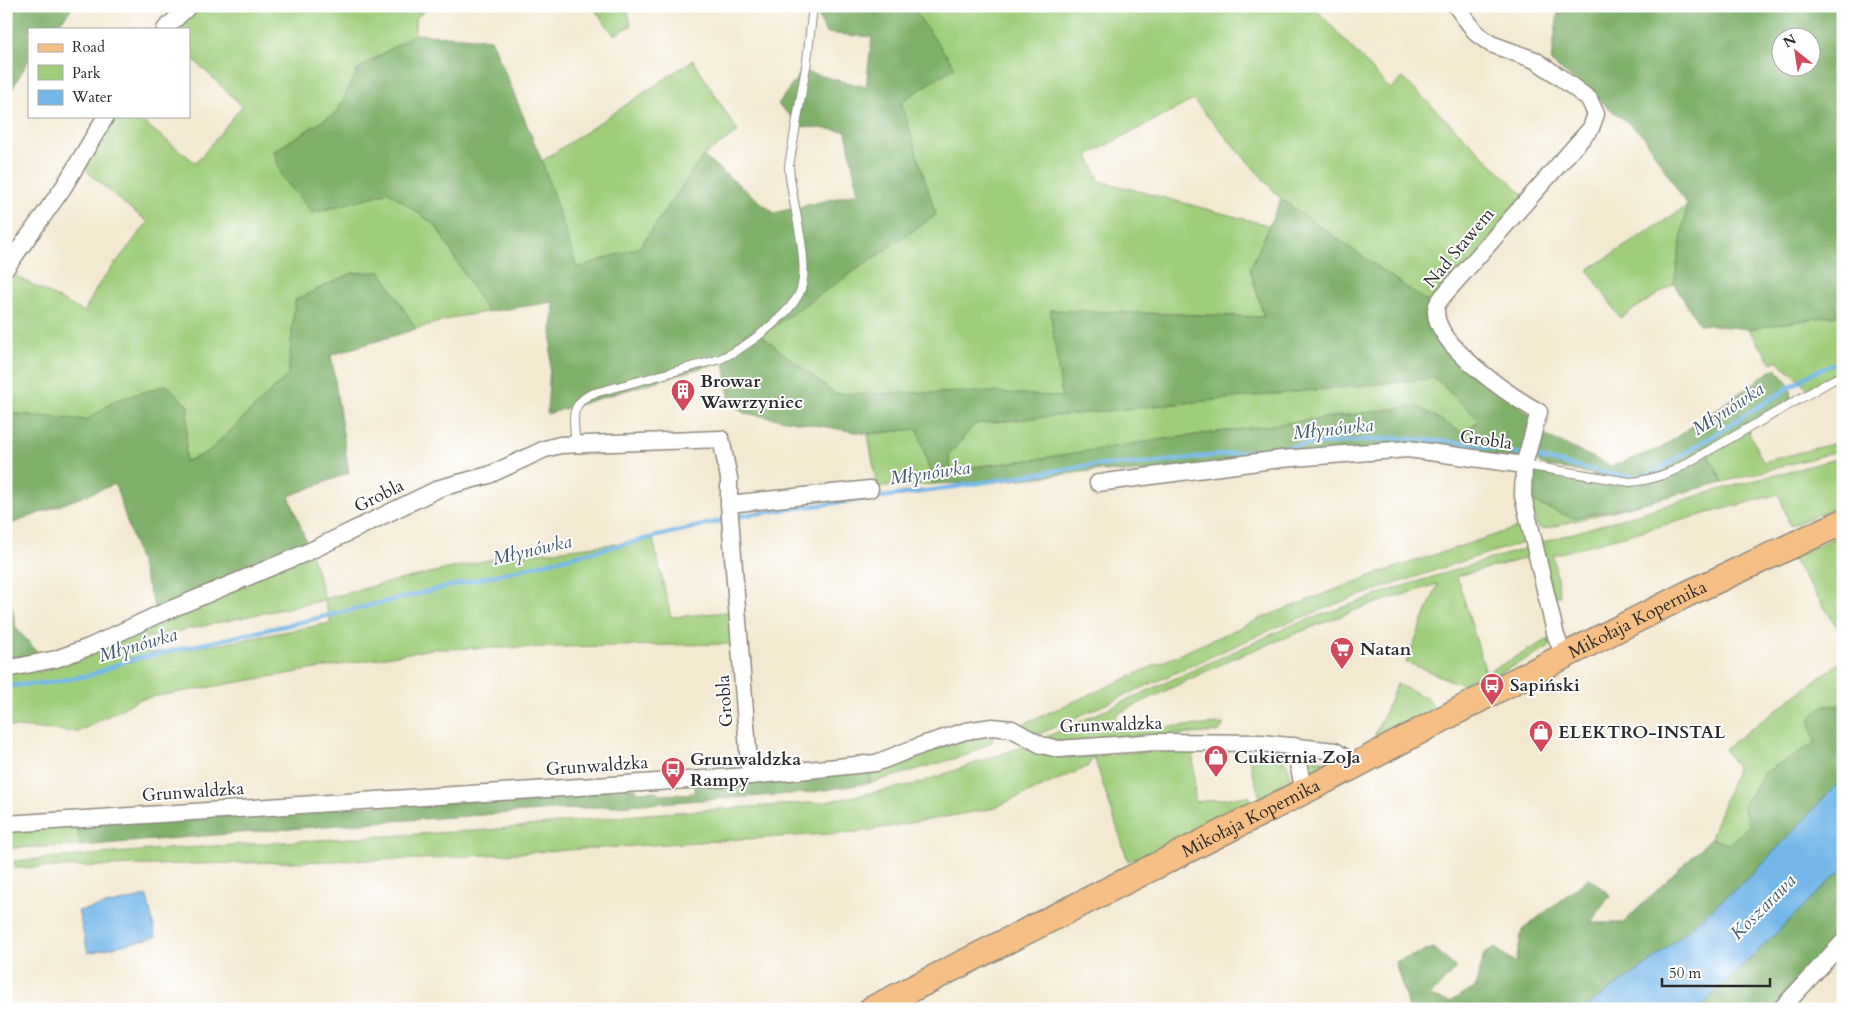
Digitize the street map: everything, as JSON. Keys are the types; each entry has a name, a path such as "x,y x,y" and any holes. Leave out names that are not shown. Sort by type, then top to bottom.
{"main road":[{"name":"Mikołaja Kopernika","path":"872,1009 1356,765 1687,594 1843,522"}],"street":[{"path":"166,28 189,6"},
{"name":"Nad Stawem","path":"1456,6 1477,34 1491,44 1535,60 1589,99 1596,114 1590,128 1442,296 1436,308 1438,322 1442,329 1455,347 1480,373 1511,396 1539,412 1524,465 1523,496 1556,636 1564,656"},
{"path":"6,268 63,188 105,118"},
{"name":"Grobla","path":"6,669 56,659 89,647 157,615 310,551 440,488 490,475 544,449 576,444 720,439 729,478 729,504 750,776"},
{"name":"Grobla","path":"1098,483 1281,459 1408,449 1524,465"},
{"path":"729,504 870,489"},
{"name":"Grunwaldzka","path":"6,824 750,776 876,763 922,745 966,731 992,727 1012,729 1041,745 1059,749 1156,742 1261,743 1335,751 1356,765"},
{"path":"1294,746 1304,791"},
{"path":"1781,1009 1843,942"}],"lane":[{"path":"576,444 574,419 576,405 579,401 591,394 720,359 756,339 783,315 799,295 803,280 803,257 789,166 807,62 813,6"},
{"name":"Grobla","path":"1524,465 1630,482 1655,478 1673,470 1843,376"}],"green space":[{"path":"6,6 74,6 55,28 28,28 28,61 6,100"},
{"path":"191,6 430,6 415,19 415,34 358,69 337,112 274,151 312,213 389,192 436,226 487,312 456,317 416,329 381,272 352,273 295,300 288,375 208,452 184,462 188,406 116,400 87,420 15,414 6,407 6,285 16,276 84,312 99,284 148,222 123,203 78,163 105,118 138,118 196,163 242,106 190,56 190,28 166,28"},
{"path":"592,6 627,6 631,26 614,35"},
{"path":"813,6 911,6 955,67 901,102 936,215 761,335 835,394 994,392 1062,397 1050,310 1264,317 1250,269 1281,199 1436,308 1442,329 1532,417 1523,459 1412,447 1130,473 1099,470 995,482 933,484 918,429 868,434 744,413 730,403 724,361 547,414 554,302 487,312 436,226 389,192 312,213 282,177 274,151 337,112 358,69 415,34 491,39 542,161 577,268 640,247 703,156 774,213 858,193 846,131 800,126 778,104 802,71 866,87 872,37 826,33","holes":["1435,378 1479,420 1463,433 1417,406 1150,441 951,470 949,455 975,424"]},
{"path":"911,6 1313,6 1390,89 1403,78 1528,199 1436,308 1281,199 1193,100 1088,155 1100,181 1271,226 1250,269 1264,317 1051,310 1062,397 994,392 835,394 760,335 935,215 901,102 954,67"},
{"path":"1559,6 1843,6 1843,314 1748,329 1699,324 1674,284 1687,205 1643,135 1551,62"},
{"path":"693,60 738,132 703,156 640,247 577,268 542,161"},
{"path":"1687,206 1674,284 1620,318 1588,270"},
{"path":"381,272 416,329 331,355 349,473 289,496 310,551 157,615 115,484 6,526 6,422 15,414 87,420 116,400 167,385 188,406 185,462 208,452 288,375 295,300 352,273"},
{"path":"1843,314 1843,372 1807,388 1776,360 1772,363 1748,329"},
{"path":"1775,368 1790,387 1790,401 1671,470 1653,477 1628,480 1541,465 1533,456 1539,433 1612,466 1661,448"},
{"path":"1435,378 1479,420 1463,433 1416,406 1150,441 951,470 949,455 975,424"},
{"path":"918,429 933,484 877,487 868,434"},
{"path":"1748,430 1763,462 1843,441 1843,450 1723,482 1708,455"},
{"path":"1708,455 1723,482 1651,501 1573,518 1529,501 1531,480 1539,471 1637,485"},
{"path":"1843,457 1843,504 1790,526 1779,494 1553,555 1560,596 1552,596 1540,543 1707,493"},
{"path":"1529,501 1573,518 1651,501 1544,529 1537,527"},
{"path":"1522,526 1526,542 1341,602 1275,628 1028,739 1012,729 1259,619 1373,575"},
{"path":"1843,534 1843,636 1791,557"},
{"path":"653,539 671,617 738,611 743,676 730,644 432,649 140,699 78,732 6,726 6,674 311,553 325,599 381,584 497,558","holes":["324,600 331,623 221,644 149,653 142,639"]},
{"path":"1530,547 1532,557 1457,576 1486,673 1549,639 1550,645 1547,649 1469,688 1406,662 1438,584 1364,607 1236,657 1115,715 1119,729 1223,724 1218,732 1068,743 1046,737 1290,626 1403,586"},
{"path":"6,578 16,628 41,656 6,660"},
{"path":"1843,660 1843,706 1824,705 1815,743 1764,773 1743,806 1750,825 1730,844 1711,838 1737,767 1724,749"},
{"path":"1397,684 1429,699 1434,708 1428,715 1372,742"},
{"path":"1824,705 1843,706 1843,783 1834,787 1756,871 1647,965 1582,1009 1409,1009 1395,962 1434,948 1456,968 1430,996 1449,1002 1475,988 1484,954 1495,948 1516,963 1522,930 1589,878 1610,895 1591,923 1623,923 1711,838 1730,844 1749,825 1743,806 1764,773 1815,743 1809,719"},
{"path":"993,736 992,742 967,755 870,783 870,770 964,741"},
{"path":"1024,746 1036,752 1065,757 1193,751 1195,802 1249,796 1251,806 1128,861 1094,757 1087,767 991,809 859,832 422,859 15,868 14,861 165,849 488,830 647,814 825,802 916,784"},
{"path":"1257,750 1279,756 1284,760 1289,771 1287,787 1263,798 1259,795 1248,756"},
{"path":"1310,759 1329,761 1331,763 1312,773 1308,770 1306,763"},
{"path":"870,770 870,783 805,793 363,823 80,846 77,825 636,788 637,792 656,791 662,795 695,793 695,784"},
{"path":"77,825 80,846 6,848 6,831"},
{"path":"1843,868 1843,935 1773,1009 1698,1009"}],"water":[{"name":"Koszarawa","path":"1843,783 1843,868 1698,1009 1582,1009 1647,965 1756,871 1834,787"},
{"path":"147,896 156,937 88,953 78,911"}],"waterway":[{"name":"Młynówka","path":"1531,456 1615,475 1637,477 1652,474 1812,373 1843,360"},
{"name":"Młynówka","path":"6,686 46,683 91,675 126,661 297,623 745,515 935,490 1085,466 1150,463 1306,445 1394,438 1453,442 1523,455"}],"place":[{"name":"Browar Wawrzyniec","path":"683,412"},
{"name":"Natan","path":"1342,670"},
{"name":"Sapiński","path":"1492,706"},
{"name":"ELEKTRO-INSTAL","path":"1541,753"},
{"name":"Cukiernia ZoJa","path":"1216,778"},
{"name":"Grunwaldzka Rampy","path":"673,790"}]}
